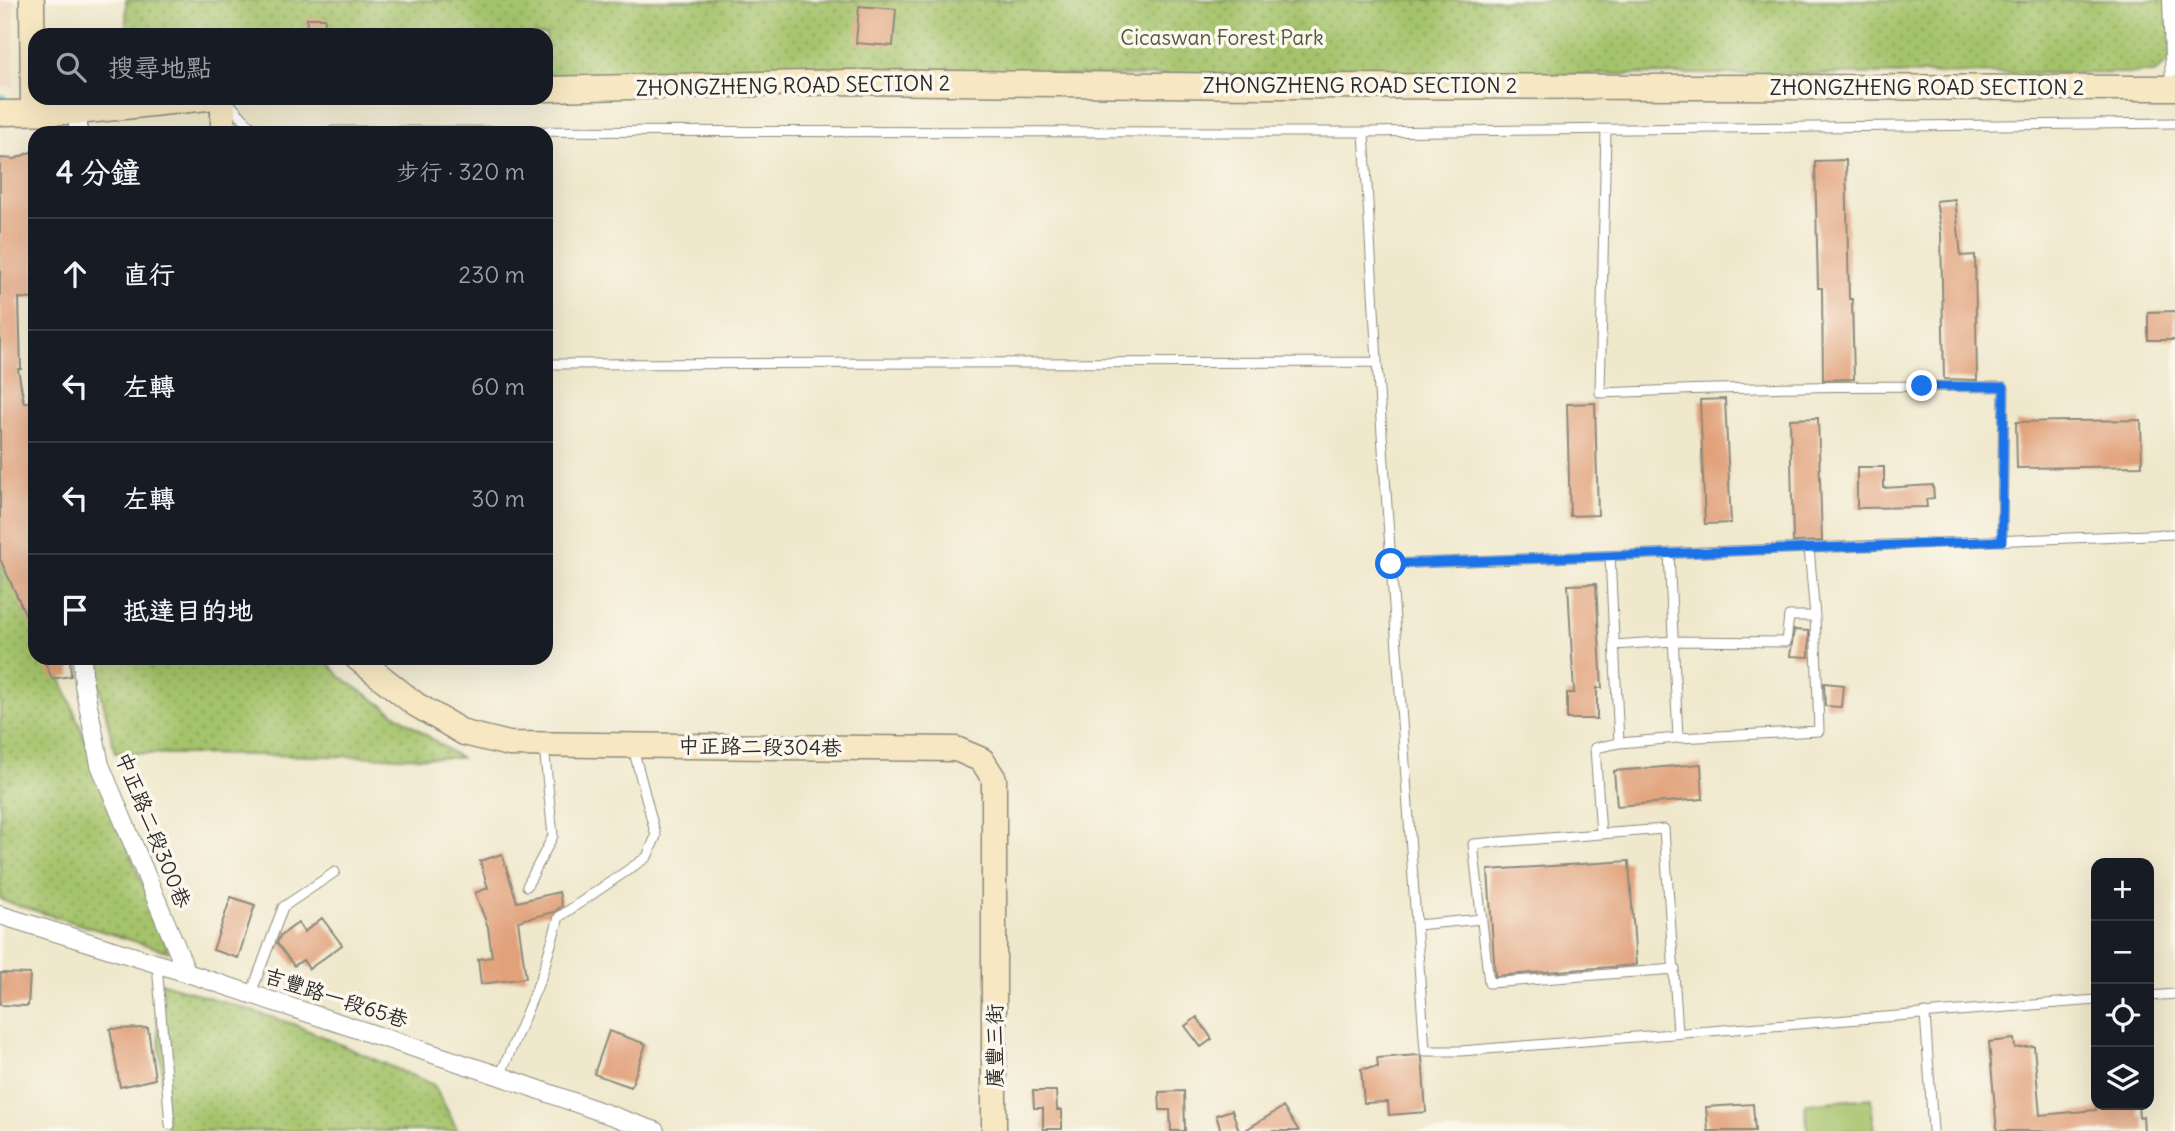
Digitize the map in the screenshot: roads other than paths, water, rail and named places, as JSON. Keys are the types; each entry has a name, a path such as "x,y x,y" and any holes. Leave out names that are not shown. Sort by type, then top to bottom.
{"street":[{"path":"32,0 32,28"},
{"path":"2172,0 2175,88"},
{"name":"ZHONGZHENG ROAD SECTION 2","path":"553,89 849,82 1262,86 2175,88"},
{"path":"33,105 33,112"},
{"path":"0,113 33,112 78,122 169,105"},
{"path":"223,126 224,105"},
{"name":"中正路二段300巷","path":"83,665 100,765 187,973"},
{"name":"中正路二段304巷","path":"366,665 415,704 464,733 509,744 956,749 982,760 995,779 995,961"},
{"name":"吉豐路一段65巷","path":"0,915 187,973 500,1076 655,1131"},
{"name":"廣豐三街","path":"995,961 995,1131"}],"lane":[{"path":"231,105 250,126"},
{"path":"553,132 1364,132 2175,123"},
{"path":"1606,130 1600,393 1790,388 2004,387 2002,541"},
{"path":"1364,132 1377,362 1425,1051 1461,1051 2091,1000"},
{"path":"553,364 1377,362"},
{"path":"1391,564 2175,534"},
{"path":"1601,834 1594,748 1678,738 1819,731 1815,616 1809,548"},
{"path":"1668,554 1678,738"},
{"path":"1610,556 1619,743"},
{"path":"1614,645 1673,641 1786,642 1789,616 1815,616"},
{"path":"527,886 553,836 544,745"},
{"path":"500,1076 542,975 559,917 647,857 656,836 633,745"},
{"path":"1675,970 1489,983 1473,844 1664,829 1675,970 1678,1032"},
{"path":"251,995 284,907 335,872"},
{"path":"1416,925 1482,919"},
{"path":"157,964 170,1125"},
{"path":"2154,996 2175,994"},
{"path":"1925,1013 1933,1131"}],"park label":[{"name":"Cicaswan Forest Park","path":"1222,38"}]}
